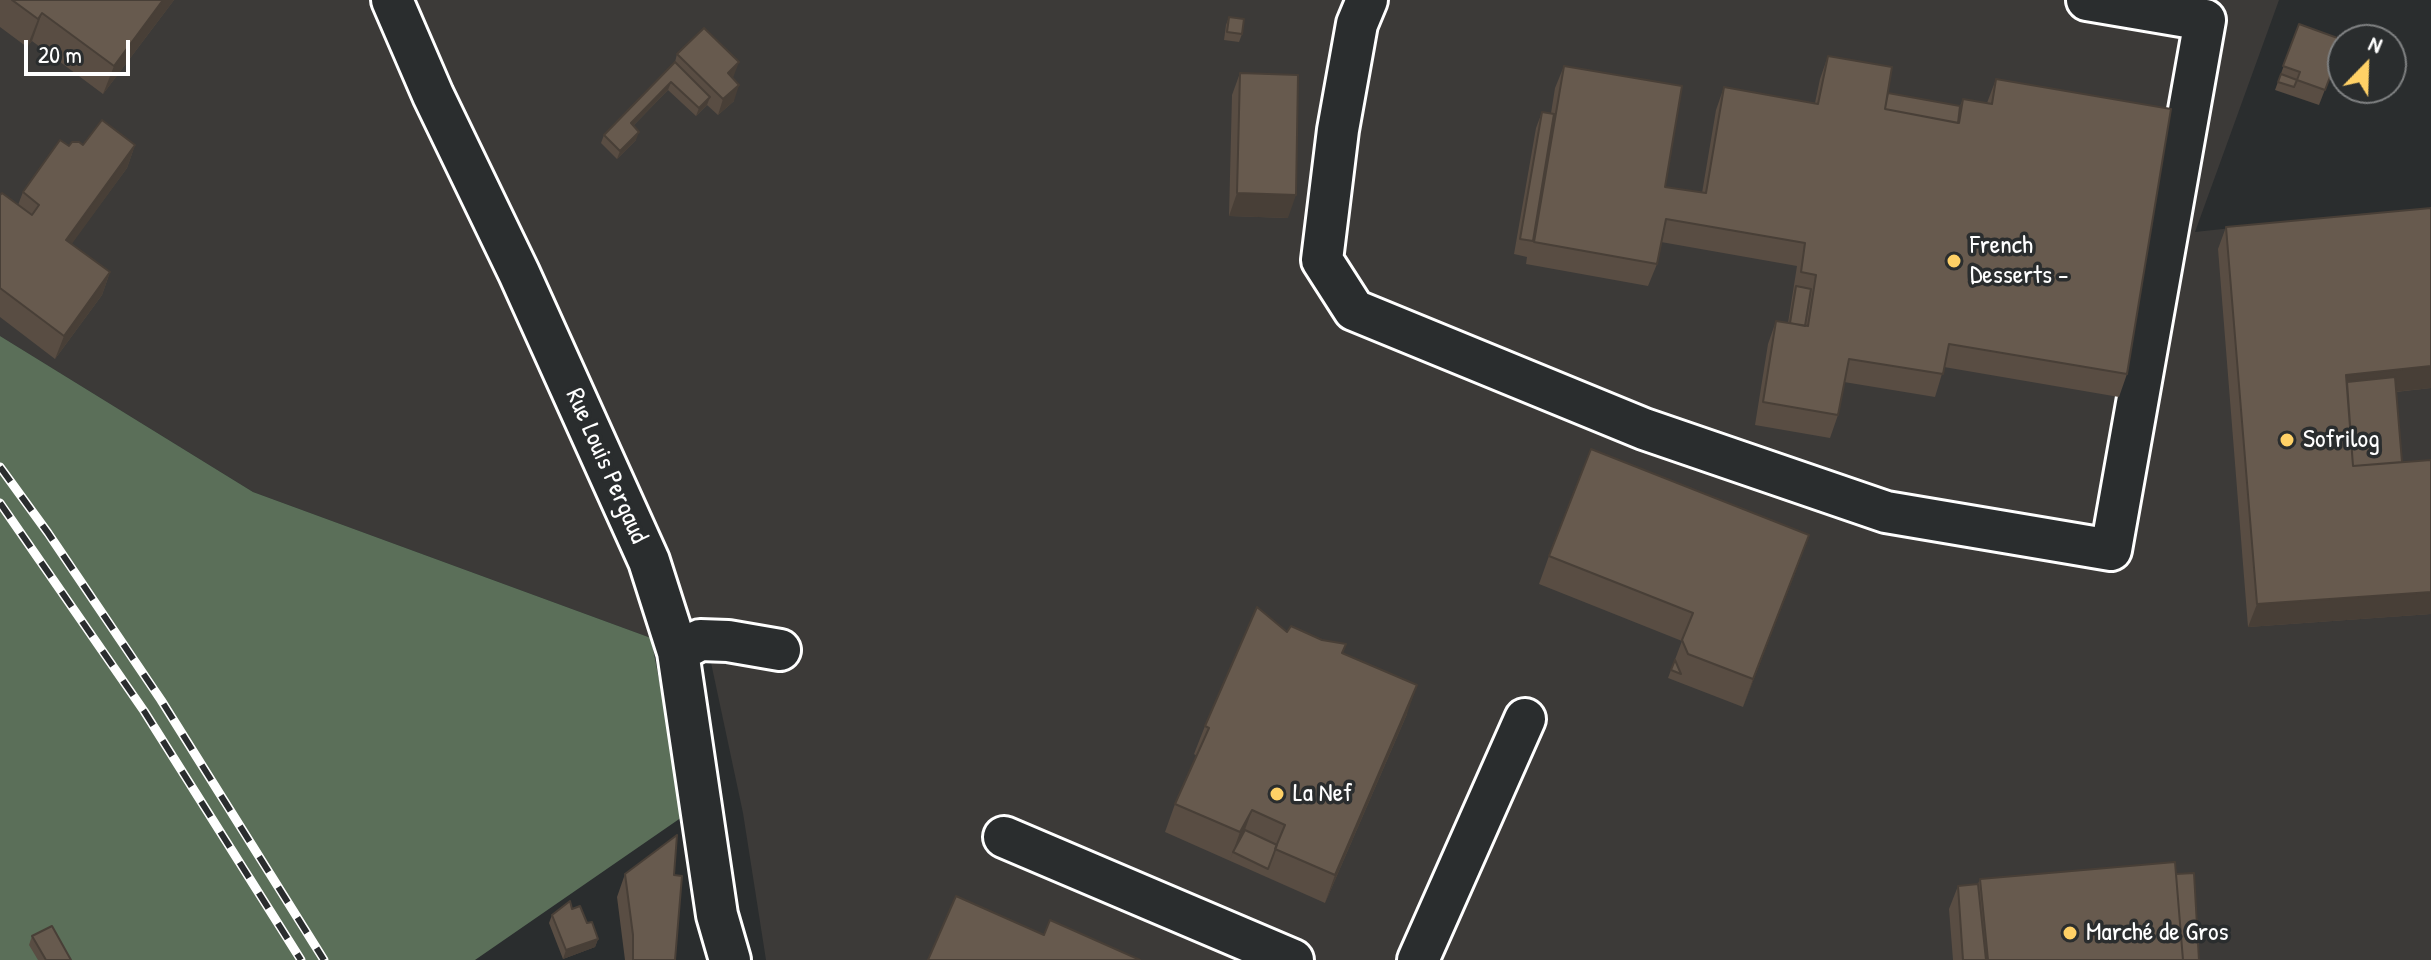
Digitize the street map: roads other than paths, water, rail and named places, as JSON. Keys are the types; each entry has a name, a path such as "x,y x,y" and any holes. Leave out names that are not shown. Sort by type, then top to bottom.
{"street":[{"name":"Rue Louis Pergaud","path":"392,0 649,561 678,652 717,915 730,960"},
{"path":"1367,0 1357,24 1338,130 1322,260 1354,310 1644,429 1886,512 2111,550 2205,20 2087,0"},
{"path":"678,652 700,640 728,641 780,650"},
{"path":"1418,960 1525,719"},
{"path":"1004,837 1293,960"}],"railway":[{"path":"0,467 161,700 324,960"},
{"path":"0,503 144,711 301,960"}],"place":[{"name":"French Desserts -","path":"1954,261"},
{"name":"Sofrilog","path":"2287,440"},
{"name":"La Nef","path":"1277,794"},
{"name":"Marché de Gros","path":"2070,933"}]}
